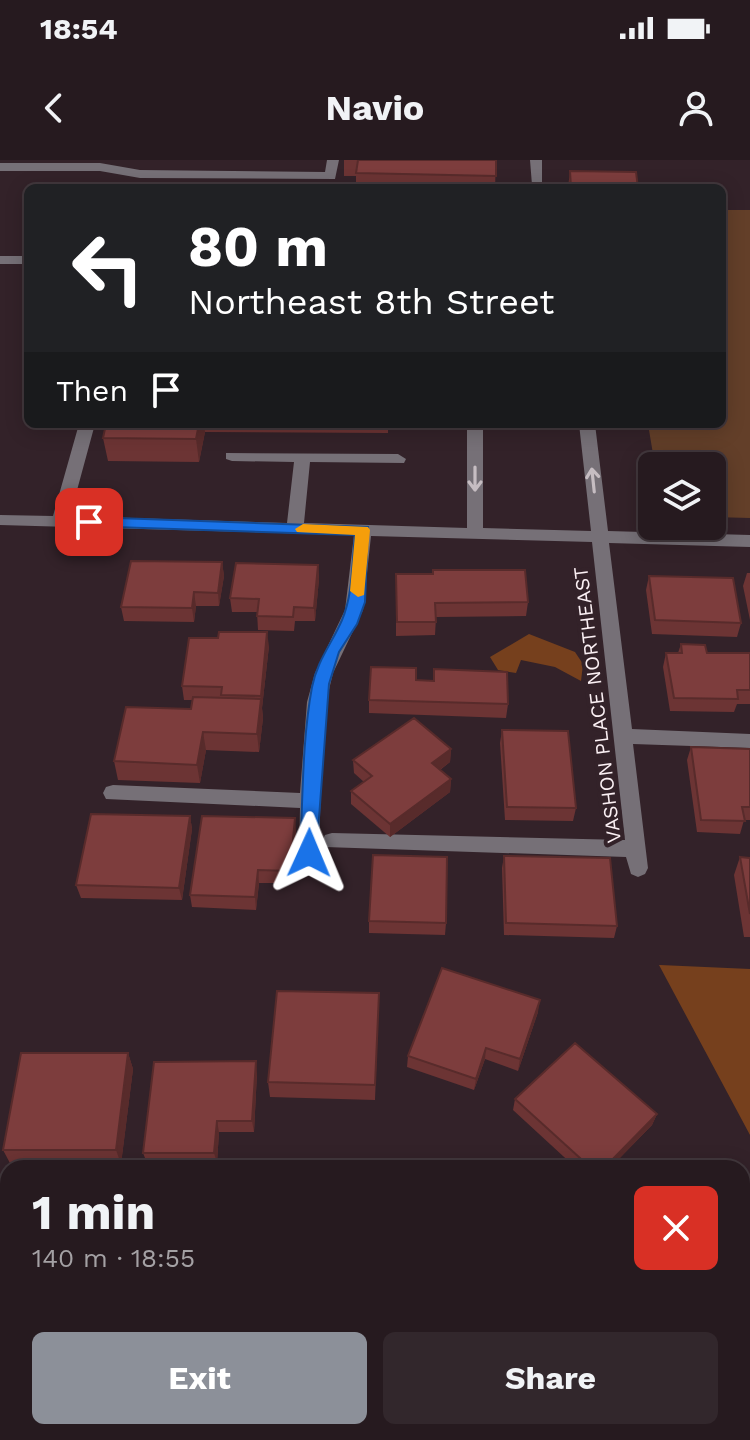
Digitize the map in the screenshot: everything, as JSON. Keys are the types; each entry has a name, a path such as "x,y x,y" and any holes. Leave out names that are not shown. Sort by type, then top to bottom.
{"street":[{"path":"3,160 0,167 100,167 140,174 331,176 333,160"},
{"path":"536,160 538,184"},
{"path":"0,260 24,260"},
{"path":"60,521 86,428"},
{"path":"475,428 475,534"},
{"name":"VASHON PLACE NORTHEAST","path":"332,841 637,859 587,428"},
{"path":"232,456 398,459"},
{"path":"295,529 302,458"},
{"path":"0,520 750,541"},
{"path":"309,853 321,684 331,651 349,624 357,602 363,530"},
{"path":"623,736 750,741"},
{"path":"113,793 311,801"}],"shaded area":[{"path":"726,210 750,210 750,518 726,517 726,452 653,452 649,428 726,428"},
{"path":"529,634 575,652 583,664 581,681 555,667 521,660 516,673 498,670 490,657"},
{"path":"659,965 750,969 750,1135"}],"building":[{"path":"358,160 496,160 496,176 356,173"},
{"path":"570,171 636,172 638,184 571,184"},
{"path":"105,428 198,428 196,439 103,438"},
{"path":"131,561 222,562 218,593 194,592 192,608 121,607"},
{"path":"236,563 318,565 314,608 294,607 293,617 257,616 259,599 230,598"},
{"path":"433,570 525,570 528,602 435,603 436,622 397,622 396,574 433,574"},
{"path":"649,576 733,578 741,623 655,620"},
{"path":"219,632 267,632 261,696 221,695 222,687 182,686 189,638 218,638"},
{"path":"681,644 705,645 707,653 750,653 750,690 737,690 738,699 674,698 666,653 682,653"},
{"path":"371,667 416,668 416,680 434,681 434,669 507,672 508,704 369,700"},
{"path":"193,697 261,699 257,734 203,732 197,765 114,761 126,707 191,709"},
{"path":"414,718 451,749 432,763 451,779 390,824 351,791 372,776 353,760"},
{"path":"502,730 568,731 576,808 507,807"},
{"path":"691,747 750,749 750,807 742,807 745,821 701,820"},
{"path":"91,814 190,816 179,888 76,885"},
{"path":"202,816 295,818 290,871 258,870 255,897 190,895"},
{"path":"373,855 447,857 446,923 369,921"},
{"path":"504,856 610,858 617,926 506,923"},
{"path":"740,857 750,858 750,914"},
{"path":"442,968 540,1000 520,1059 486,1048 476,1079 408,1056"},
{"path":"277,991 379,993 375,1085 268,1082"},
{"path":"575,1043 657,1114 612,1160 582,1160 515,1099"},
{"path":"21,1053 128,1053 116,1150 3,1150"},
{"path":"256,1061 252,1121 217,1121 214,1153 143,1153 154,1062"}],"slow traffic":[{"path":"303,529 363,530 358,591"}],"route":[{"path":"89,522 363,530 357,602 349,624 331,651 321,684 309,853"}]}
